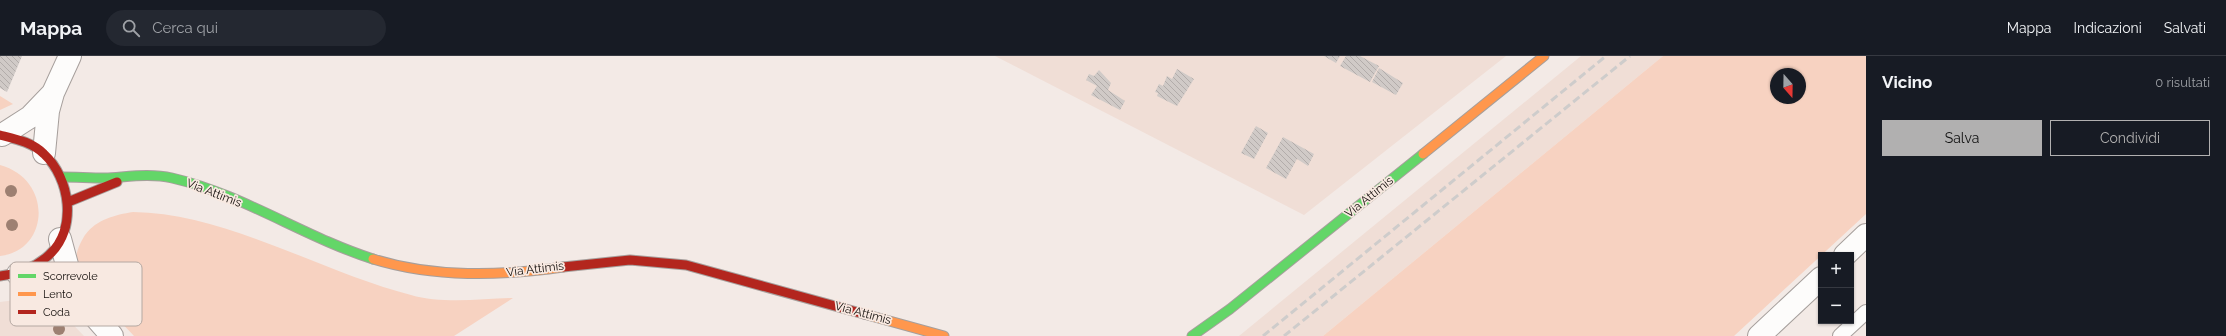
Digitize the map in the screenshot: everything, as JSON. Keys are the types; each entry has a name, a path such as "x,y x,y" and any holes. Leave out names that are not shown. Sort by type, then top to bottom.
{"street":[{"path":"44,153 48,111 53,93 70,56"},
{"name":"Via Attimis","path":"1192,336 1236,304 1544,56"},
{"path":"1,135 30,117 53,93"},
{"path":"1,135 17,138 32,144 44,153 58,168 62,177 68,202 67,221 60,239 42,260 38,262"},
{"name":"Via Attimis","path":"68,202 133,175"},
{"name":"Via Attimis","path":"62,177 95,178 133,175 170,178 194,184 250,207 333,246 374,260 411,268 462,273 510,273 608,261 647,260 686,265 944,336"},
{"path":"1848,252 1866,235"},
{"path":"60,239 66,262"},
{"path":"1759,336 1818,281"},
{"path":"103,326 112,336"}],"lane":[{"path":"1840,336 1866,312"}],"shaded area":[{"path":"995,56 1506,56 1304,215"},
{"path":"1581,56 1663,56 1323,336 1239,336"},
{"path":"1663,56 1866,56 1866,214 1825,252 1818,252 1818,258 1734,336 1323,336"},
{"path":"0,96 13,104 0,110"},
{"path":"0,165 18,173 30,185 37,199 39,214 36,229 28,242 16,251 0,256"},
{"path":"133,212 168,215 203,222 273,245 377,285 423,298 462,300 513,298 454,336 134,336 125,326 142,326 142,262 76,262 76,260 79,245 85,235 101,221"},
{"path":"10,301 10,326 74,326 84,336 0,336 0,302"}],"building":[{"path":"0,56 22,56 7,92 0,88"},
{"path":"1324,56 1340,56 1336,63"},
{"path":"1346,56 1360,56 1379,66 1370,82 1340,66"},
{"path":"1379,68 1403,83 1396,95 1372,82"},
{"path":"1177,69 1194,79 1177,106 1157,96 1158,93 1155,92 1159,84 1163,86 1167,76 1172,79"},
{"path":"1099,70 1111,83 1108,90 1125,101 1120,110 1091,95 1097,86 1086,80 1089,74 1094,76"},
{"path":"1256,126 1268,133 1254,159 1241,153"},
{"path":"1283,137 1314,154 1308,166 1297,159 1286,179 1266,168"}],"railway":[{"path":"1263,336 1606,56"},
{"path":"1284,336 1630,56"}],"traffic: fast":[{"path":"1192,336 1230,309 1423,154"},
{"path":"62,177 105,178 147,176 172,178 223,194 347,250 373,259"}],"traffic: slow":[{"path":"1423,154 1544,56"},
{"path":"373,259 420,270 468,274 515,272 563,267"},
{"path":"864,314 944,336"}],"traffic: jam":[{"path":"0,135 29,144 44,154 53,164 60,176 65,190 67,218 64,232 58,244 49,255 40,262"},
{"path":"68,202 117,182"},
{"path":"563,267 630,260 686,265 864,314"},
{"path":"0,276 10,275"}]}
